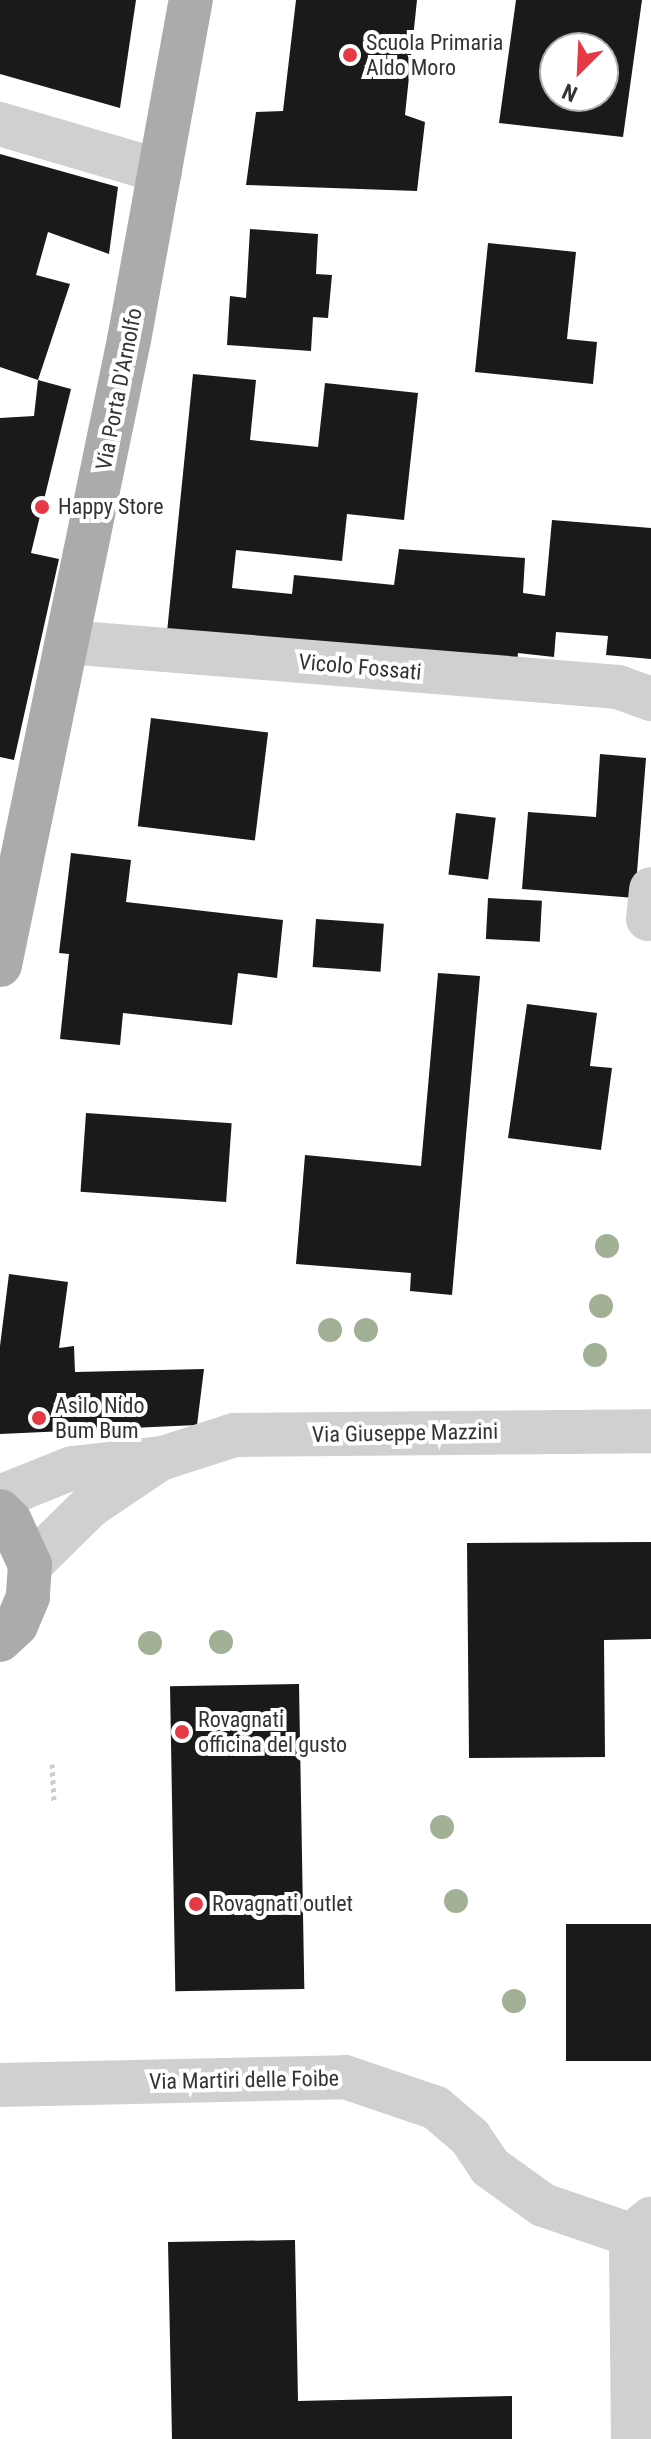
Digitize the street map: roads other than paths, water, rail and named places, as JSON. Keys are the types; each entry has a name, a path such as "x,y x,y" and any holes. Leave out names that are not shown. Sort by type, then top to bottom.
{"main road":[{"name":"Via Porta D'Arnolfo","path":"0,965 67,642 191,0"},
{"path":"0,1511 10,1521 30,1565 28,1597 16,1625 0,1640"}],"street":[{"path":"0,124 160,171"},
{"name":"Vicolo Fossati","path":"67,642 618,687 651,699"},
{"name":"Via Giuseppe Mazzini","path":"0,1497 72,1468 163,1458 234,1435 651,1431"},
{"name":"Via Giuseppe Mazzini","path":"30,1565 90,1506 163,1458"},
{"name":"Via Martiri delle Foibe","path":"0,2085 345,2077 436,2108 470,2137 490,2167 543,2205 641,2227 633,2439"}],"place":[{"name":"Scuola Primaria Aldo Moro","path":"350,55"},
{"name":"Happy Store","path":"42,507"},
{"name":"Asilo Nido Bum Bum","path":"39,1418"},
{"name":"Rovagnati officina del gusto","path":"182,1732"},
{"name":"Rovagnati outlet","path":"196,1904"}]}
